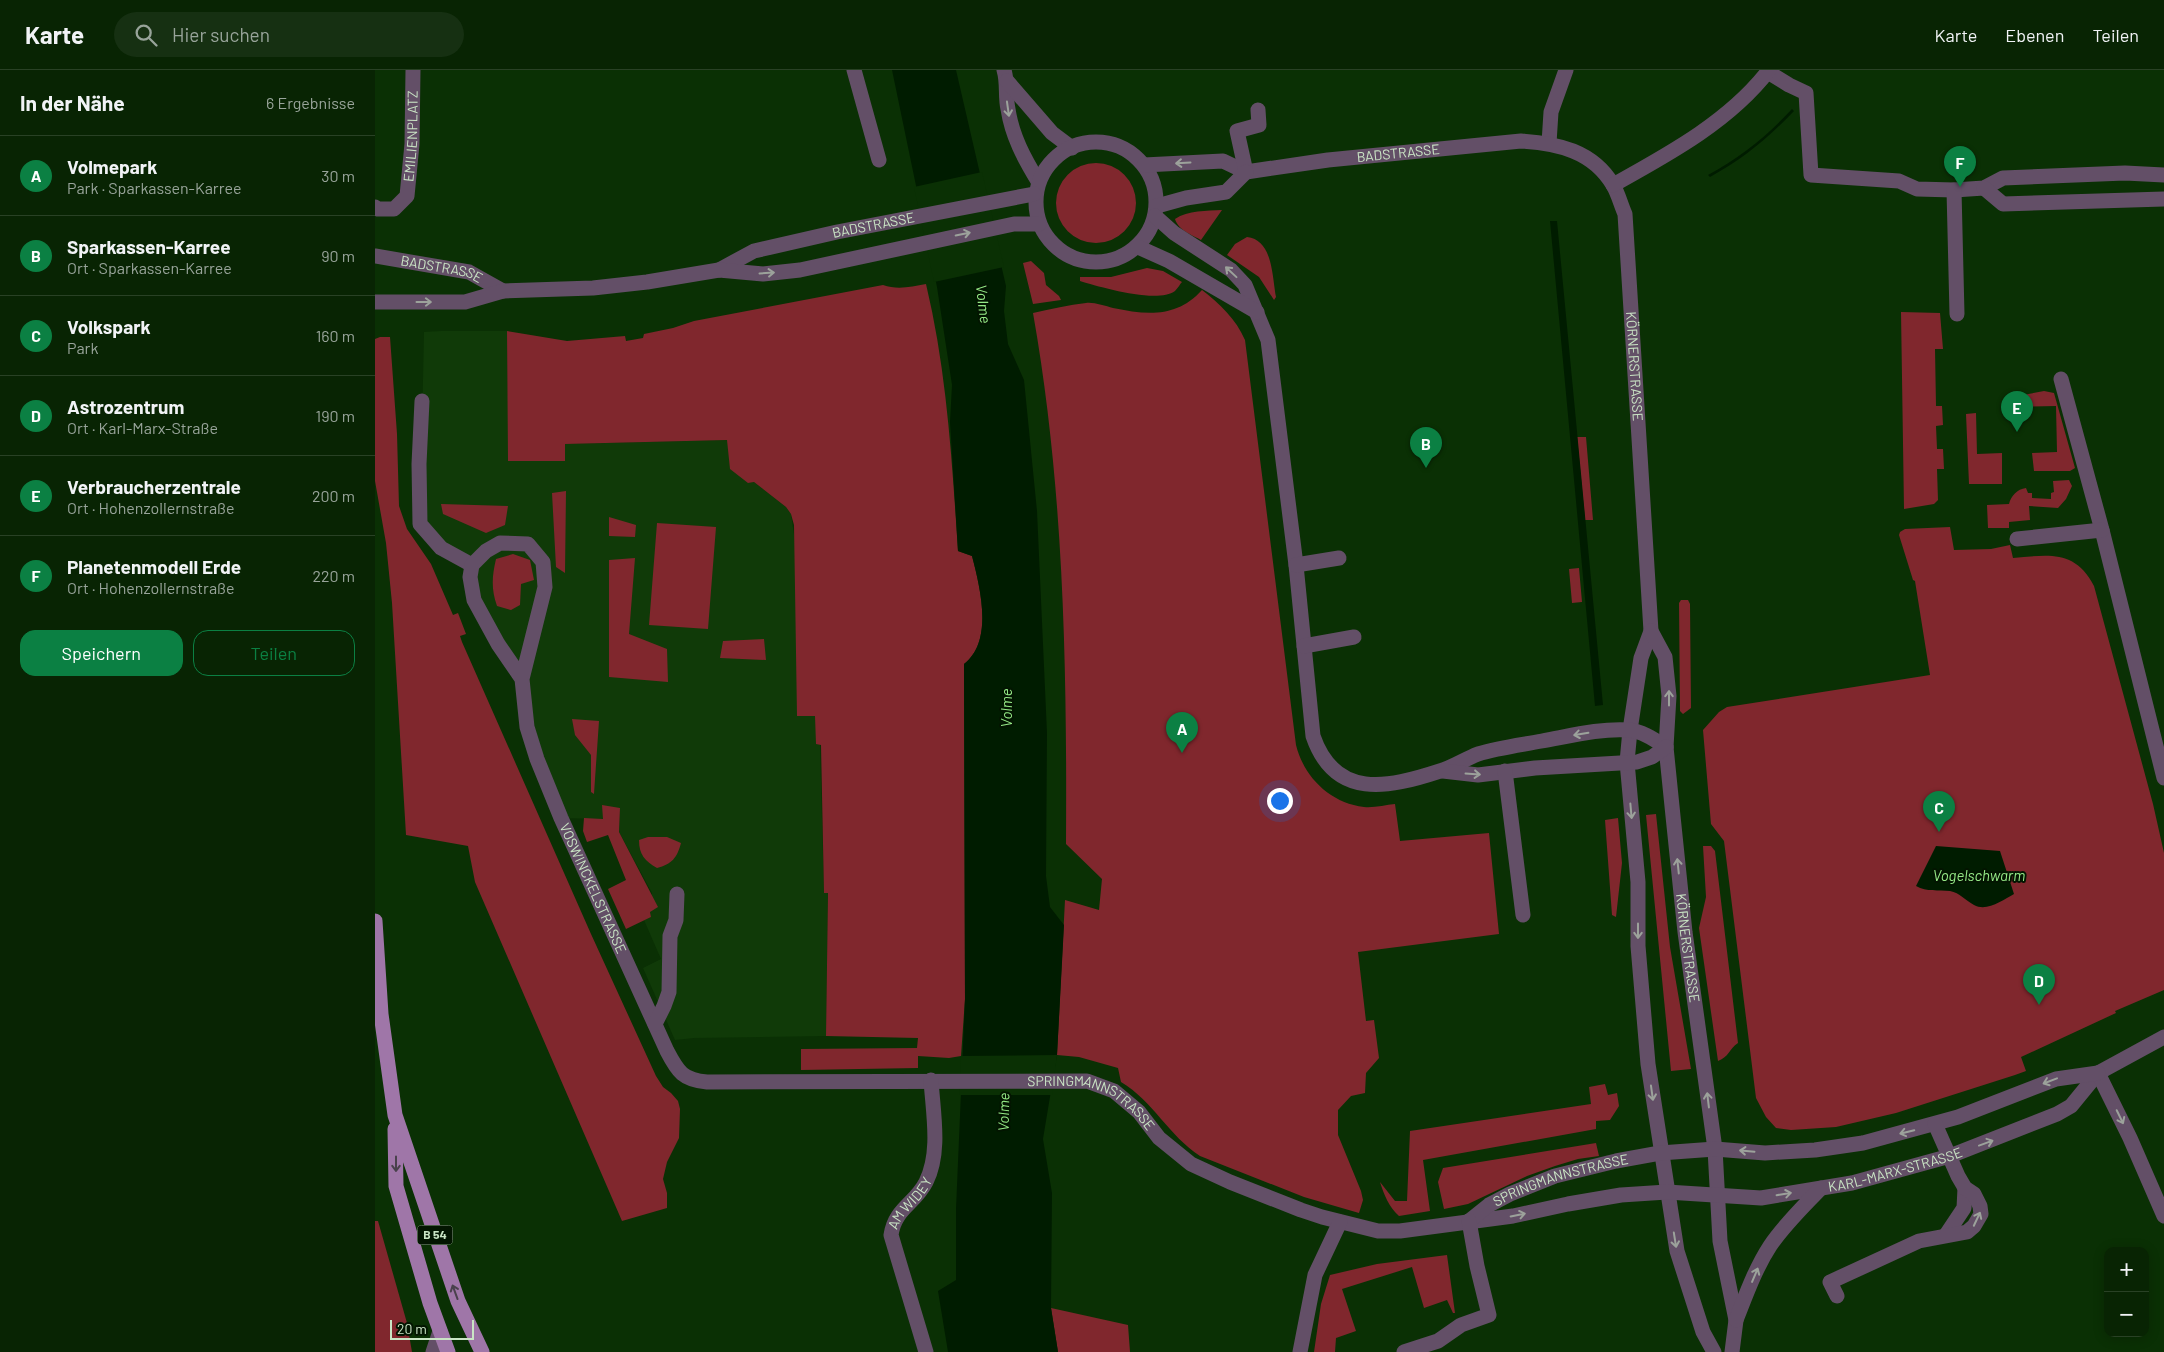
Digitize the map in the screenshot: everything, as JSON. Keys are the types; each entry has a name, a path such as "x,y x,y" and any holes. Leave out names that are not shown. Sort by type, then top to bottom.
{"main road":[{"name":"B 54","path":"375,921 381,1014 395,1115 396,1186 448,1352"},
{"name":"B 54","path":"395,1115 458,1301 482,1352"}],"street":[{"name":"EMILIENPLATZ","path":"375,208 394,209 407,196 412,144 413,70"},
{"path":"854,70 879,160"},
{"path":"1549,143 1551,112 1566,70"},
{"path":"1613,185 1659,159 1710,125 1739,103 1768,71 1789,86 1807,93 1811,175 1899,181 1917,189 1955,190 1984,188 2003,178 2125,173 2164,175"},
{"path":"1006,75 1052,133 1072,148"},
{"path":"1006,75 1007,107 1014,136 1036,187"},
{"path":"1246,172 1237,131 1259,125 1258,110"},
{"name":"BADSTRASSE","path":"1246,172 1328,160 1447,147 1521,141 1549,143"},
{"path":"1105,142 1124,149 1144,165 1154,185 1156,211 1148,232 1138,247 1126,255 1113,260 1092,262 1071,257 1054,245 1039,224 1034,210 1036,187 1049,164 1064,152 1083,144 1105,142"},
{"name":"KÖRNERSTRASSE","path":"1549,143 1568,148 1597,166 1613,185 1625,214 1651,631 1641,658 1629,730 1627,762 1638,882 1638,946 1648,1064 1660,1153 1677,1251 1703,1332 1714,1352"},
{"path":"1144,165 1223,161 1246,172"},
{"path":"1156,211 1186,198 1226,192 1246,172"},
{"name":"BADSTRASSE","path":"719,270 753,251 909,217 1007,199 1036,187"},
{"path":"1984,188 2003,204 2164,200"},
{"path":"1955,190 1957,314"},
{"path":"1156,211 1174,233 1231,270 1245,285 1268,340 1296,565 1313,736 1319,753 1331,768 1346,779 1362,785 1377,786 1441,771 1478,754 1587,733 1629,730 1647,735 1667,747 1652,757 1637,762 1505,771 1478,775 1441,771"},
{"name":"BADSTRASSE","path":"375,302 465,302 503,290 593,288 647,282 719,270 763,274 800,270 1014,224 1039,224"},
{"path":"1138,247 1169,261 1257,312"},
{"name":"BADSTRASSE","path":"375,256 469,272 503,290"},
{"path":"2061,379 2102,530 2164,778"},
{"path":"423,401 419,464 420,524 441,548 472,564"},
{"path":"2017,539 2102,530"},
{"name":"VOSWINCKELSTRASSE","path":"522,679 498,644 474,600 469,577 472,564 486,550 500,543 527,544 543,562 545,587 522,679 527,727 537,759 561,818 677,1069 688,1079 696,1081"},
{"path":"1296,565 1339,558"},
{"name":"KÖRNERSTRASSE","path":"1651,631 1665,657 1669,696 1667,747 1685,932 1715,1149 1720,1241 1736,1320 1732,1352"},
{"path":"1304,646 1354,637"},
{"path":"1505,771 1523,915"},
{"path":"655,1024 669,992 671,936 676,920 677,894"},
{"name":"KARL-MARX-STRASSE","path":"1715,1149 1765,1153 1815,1150 1863,1143 1958,1117 2056,1078 2098,1073 2164,1037"},
{"path":"2098,1073 2130,1138 2164,1216"},
{"name":"KARL-MARX-STRASSE","path":"1667,1192 1761,1198 1852,1183 1950,1156 2057,1114 2071,1106 2098,1073"},
{"name":"AM WIDEY","path":"926,1352 891,1235 893,1222 925,1184 934,1160 931,1080"},
{"name":"SPRINGMANNSTRASSE","path":"696,1081 1087,1080 1114,1091 1139,1112 1159,1138 1191,1164 1230,1182 1301,1210 1378,1231 1400,1231 1513,1216 1621,1195 1667,1192"},
{"path":"1837,1296 1830,1282 1919,1241 1967,1232 1974,1226 1981,1214 1981,1206 1974,1194 1965,1188 1935,1124"},
{"path":"1660,1153 1715,1149"},
{"name":"SPRINGMANNSTRASSE","path":"1469,1221 1489,1205 1510,1194 1555,1176 1616,1161 1660,1153"},
{"path":"1736,1320 1760,1264 1770,1246 1785,1226 1821,1188"},
{"path":"1404,1352 1438,1341 1461,1325 1489,1315 1477,1266 1469,1221"},
{"path":"1300,1352 1315,1275 1340,1222"},
{"path":"433,1352 440,1331"}],"shaded area":[{"path":"1096,163 1111,166 1124,175 1133,188 1136,203 1133,218 1124,231 1111,240 1096,243 1081,240 1068,231 1059,218 1056,203 1059,188 1068,175 1081,166"},
{"path":"1222,210 1201,240 1182,229 1175,219 1192,212"},
{"path":"1247,237 1256,240 1267,252 1276,297 1274,300 1259,277 1227,255 1235,244"},
{"path":"1031,261 1044,273 1046,285 1061,300 1033,304 1023,263"},
{"path":"1147,268 1163,271 1182,282 1175,291 1167,295 1155,296 1128,293 1080,281 1080,277 1111,277"},
{"path":"926,284 944,383 958,551 972,556 981,598 982,613 982,628 979,642 973,654 964,664 965,999 961,1056 949,1058 918,1056 918,1068 801,1070 801,1049 917,1048 918,1038 826,1036 828,893 824,893 821,745 816,744 815,716 797,716 794,525 791,514 786,507 754,482 748,483 730,469 727,440 565,444 565,461 508,461 507,331 567,341 625,336 626,341 643,338 644,334 694,321 883,285 899,288"},
{"path":"1202,290 1227,312 1245,340 1296,745 1305,768 1320,786 1340,800 1364,807 1395,804 1400,841 1489,833 1499,934 1358,952 1366,1021 1374,1020 1379,1058 1366,1073 1365,1093 1351,1096 1338,1110 1338,1135 1361,1191 1363,1200 1359,1213 1304,1197 1200,1156 1179,1139 1142,1099 1121,1082 1118,1068 1079,1057 1057,1055 1065,900 1099,910 1102,879 1066,844 1066,711 1057,511 1043,379 1033,313 1089,303 1138,312 1161,312 1182,306"},
{"path":"1901,312 1940,313 1943,349 1935,349 1936,406 1942,406 1943,425 1936,426 1937,449 1943,449 1944,469 1937,469 1938,500 1934,504 1904,509"},
{"path":"507,331 509,461 564,461 564,444 727,440 748,483 754,482 786,507 791,514 819,708 824,892 828,892 826,1036 675,1040 643,968 661,959 644,920 651,917 652,893 619,832 620,809 603,819 561,818 524,691 474,600 472,565 420,524 424,332"},
{"path":"390,337 397,434 399,506 407,529 431,564 453,615 458,613 466,634 460,636 462,642 591,934 656,1076 663,1087 678,1101 680,1109 679,1138 667,1162 663,1179 667,1193 667,1208 622,1221 475,882 468,846 406,835 392,603 386,543 375,481 375,339"},
{"path":"2044,391 2054,393 2075,468 2070,471 2034,471 2032,453 2057,452 2056,406 2012,407 2012,397"},
{"path":"1976,413 1977,454 2002,453 2002,484 1969,484 1966,414"},
{"path":"1577,437 1586,437 1593,520 1585,520"},
{"path":"2069,480 2072,486 2066,499 2058,508 2029,506 2030,520 2009,522 2009,528 1988,528 1987,505 2009,504 2015,493 2026,488 2028,493 2032,493 2032,498 2051,499 2051,493 2054,492 2053,481"},
{"path":"566,491 565,573 556,567 552,493"},
{"path":"441,504 508,506 505,525 486,533 443,514"},
{"path":"609,517 636,525 635,537 609,536"},
{"path":"657,523 716,527 708,629 649,625"},
{"path":"1950,527 1954,550 1991,549 2010,545 2013,558 2060,557 2078,566 2087,574 2094,586 2153,804 2164,853 2164,990 2115,1011 2116,1013 2021,1057 2026,1071 2015,1075 1896,1113 1836,1127 1791,1130 1776,1128 1766,1117 1756,1098 1724,841 1711,824 1703,730 1719,712 1727,707 1930,675 1915,581 1913,580 1899,535 1905,529"},
{"path":"513,554 530,560 534,580 521,584 520,605 511,610 497,606 493,582 496,559"},
{"path":"635,558 629,634 667,649 668,682 609,677 609,560"},
{"path":"1579,568 1582,602 1572,603 1569,569"},
{"path":"1681,600 1688,600 1690,604 1691,708 1683,714 1680,711 1679,603"},
{"path":"764,639 766,660 720,658 723,641"},
{"path":"572,719 599,721 594,794 591,792 591,755 575,735"},
{"path":"602,805 620,808 619,832 658,907 650,912 651,917 626,929 608,889 626,880 608,835 587,842 583,831 584,818 603,819"},
{"path":"1656,814 1670,947 1691,1069 1671,1071 1646,815"},
{"path":"1618,818 1622,863 1616,917 1612,915 1605,820"},
{"path":"648,837 667,837 681,843 678,853 667,865 657,868 646,860 640,850 639,840"},
{"path":"1703,846 1711,846 1715,851 1738,1043 1725,1057 1718,1061 1699,928 1706,897"},
{"path":"1605,1084 1608,1095 1617,1093 1619,1106 1610,1120 1596,1121 1596,1129 1423,1160 1430,1211 1399,1216 1392,1209 1380,1182 1395,1201 1407,1201 1410,1131 1591,1104 1589,1087"},
{"path":"1596,1143 1599,1156 1578,1159 1555,1166 1527,1176 1468,1204 1444,1209 1438,1182 1443,1168"},
{"path":"375,1221 378,1221 407,1323 412,1352 375,1352"},
{"path":"1447,1255 1455,1313 1453,1313 1447,1300 1424,1308 1412,1267 1342,1289 1356,1331 1336,1338 1335,1352 1314,1352 1321,1304 1330,1275 1377,1264"},
{"path":"1051,1308 1128,1325 1130,1352 1058,1352"}],"water":[{"name":"Volme","path":"892,70 956,70 1006,286 1004,311 1008,344 1024,380 1037,511 1047,733 1046,876 1050,907 1064,925 1057,1055 1043,1139 1052,1193 1051,1308 1058,1352 948,1352 938,1291 956,1280 956,1209 965,999 964,664 973,654 979,642 982,628 982,613 981,598 972,556 958,551 950,422 952,385 937,287"},
{"path":"1792,109 1794,111 1755,147 1722,170 1710,177 1708,175 1732,161 1753,145"},
{"path":"1550,221 1557,221 1603,705 1595,706"},
{"name":"Vogelschwarm","path":"1936,846 2000,851 2014,894 1995,904 1979,907 1954,892 1928,890 1916,886"}],"pier":[{"path":"982,172 1004,267 934,282 914,187"},
{"path":"1057,1055 1052,1095 959,1095 961,1056"}],"place":[{"name":"Planetenmodell Erde","path":"1960,187"},
{"name":"Verbraucherzentrale","path":"2017,432"},
{"name":"Sparkassen-Karree","path":"1426,468"},
{"name":"Volmepark","path":"1182,753"},
{"name":"Volkspark","path":"1939,832"},
{"name":"Astrozentrum","path":"2039,1005"}]}
